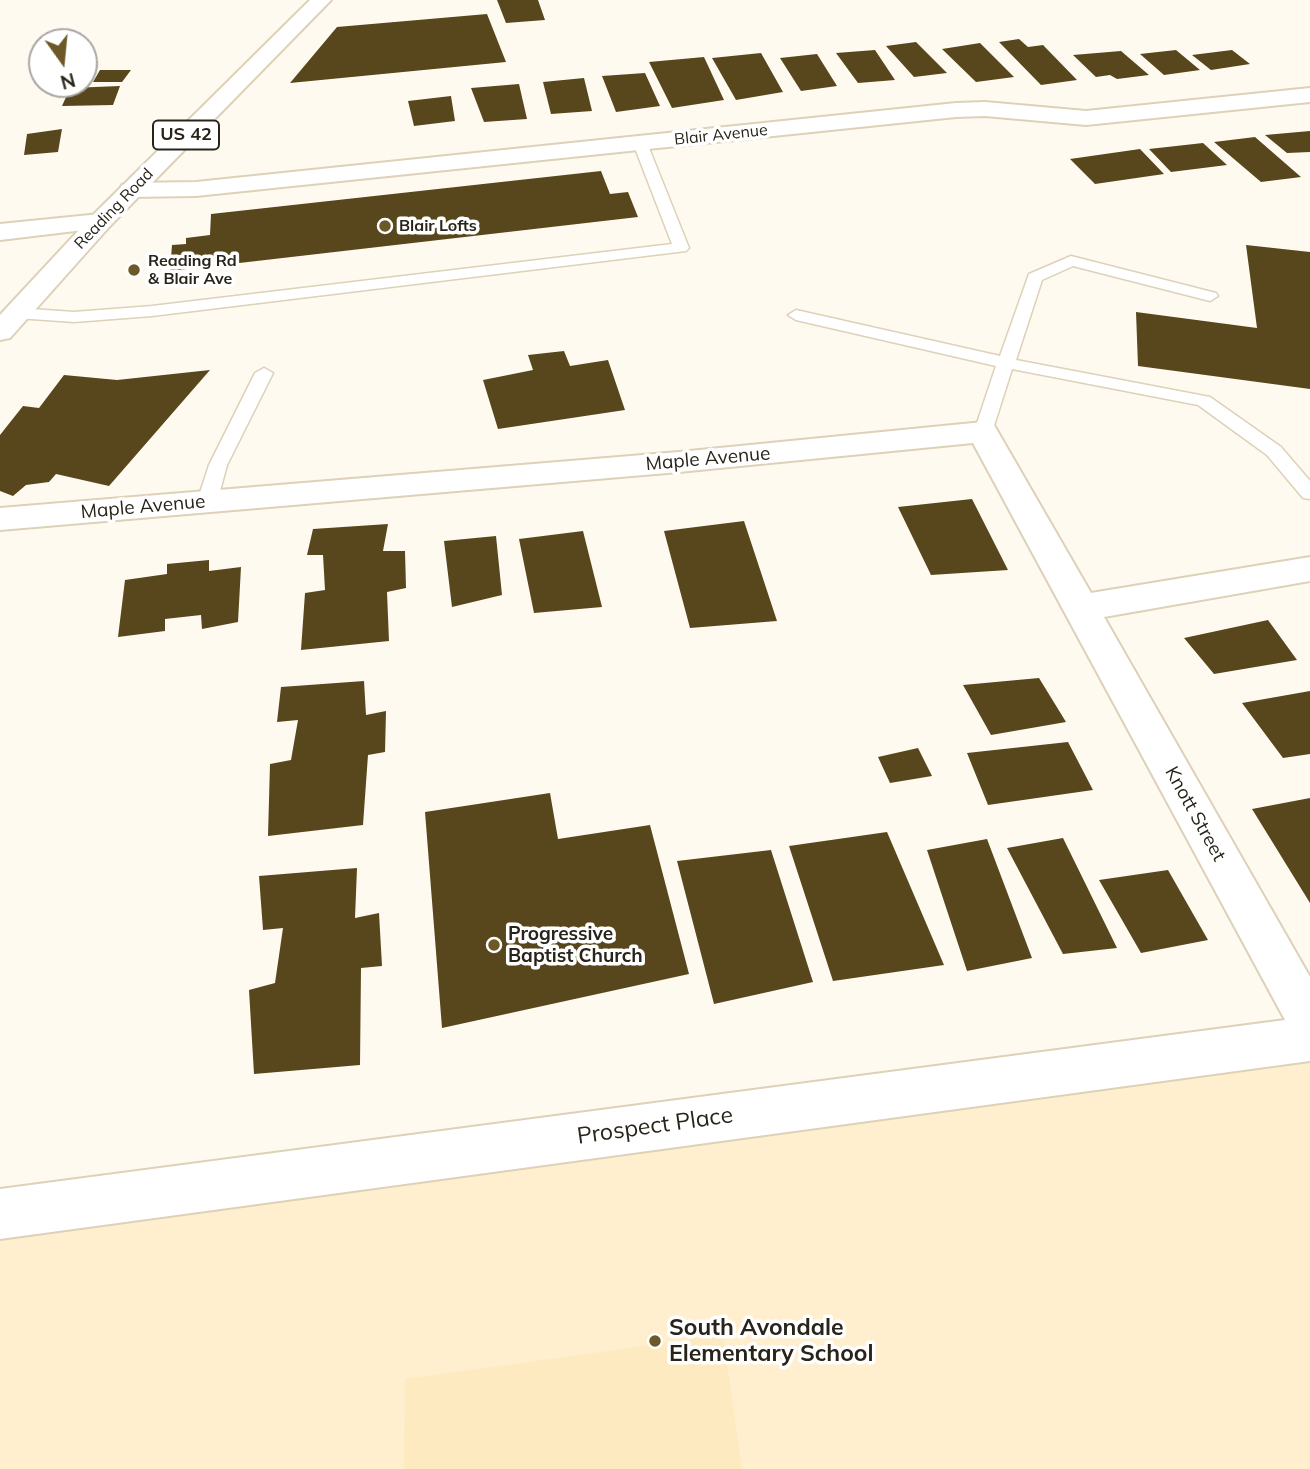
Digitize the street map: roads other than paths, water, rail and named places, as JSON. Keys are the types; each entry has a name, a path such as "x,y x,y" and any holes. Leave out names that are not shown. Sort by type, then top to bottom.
{"street":[{"name":"Reading Road","path":"9,323 100,222 321,0"},
{"name":"Blair Avenue","path":"131,190 196,189 956,110 985,109 1086,118 1310,94"},
{"path":"0,232 100,222"},
{"path":"983,432 1080,608 1310,569"},
{"name":"Maple Avenue","path":"0,519 679,462 983,432"},
{"name":"Knott Street","path":"1080,608 1310,1021"},
{"name":"Prospect Place","path":"0,1214 1310,1039"}],"lane":[{"path":"9,323 152,311 681,248 640,143"},
{"path":"983,432 1035,277 1071,261 1210,296"},
{"path":"796,315 1006,363 1204,401 1274,451 1310,494"},
{"path":"207,502 218,465 264,373"}],"place":[{"name":"Blair Lofts","path":"385,226"},
{"name":"Reading Rd & Blair Ave","path":"134,270"},
{"name":"Progressive Baptist Church","path":"494,945"},
{"name":"South Avondale Elementary School","path":"655,1341"}]}
